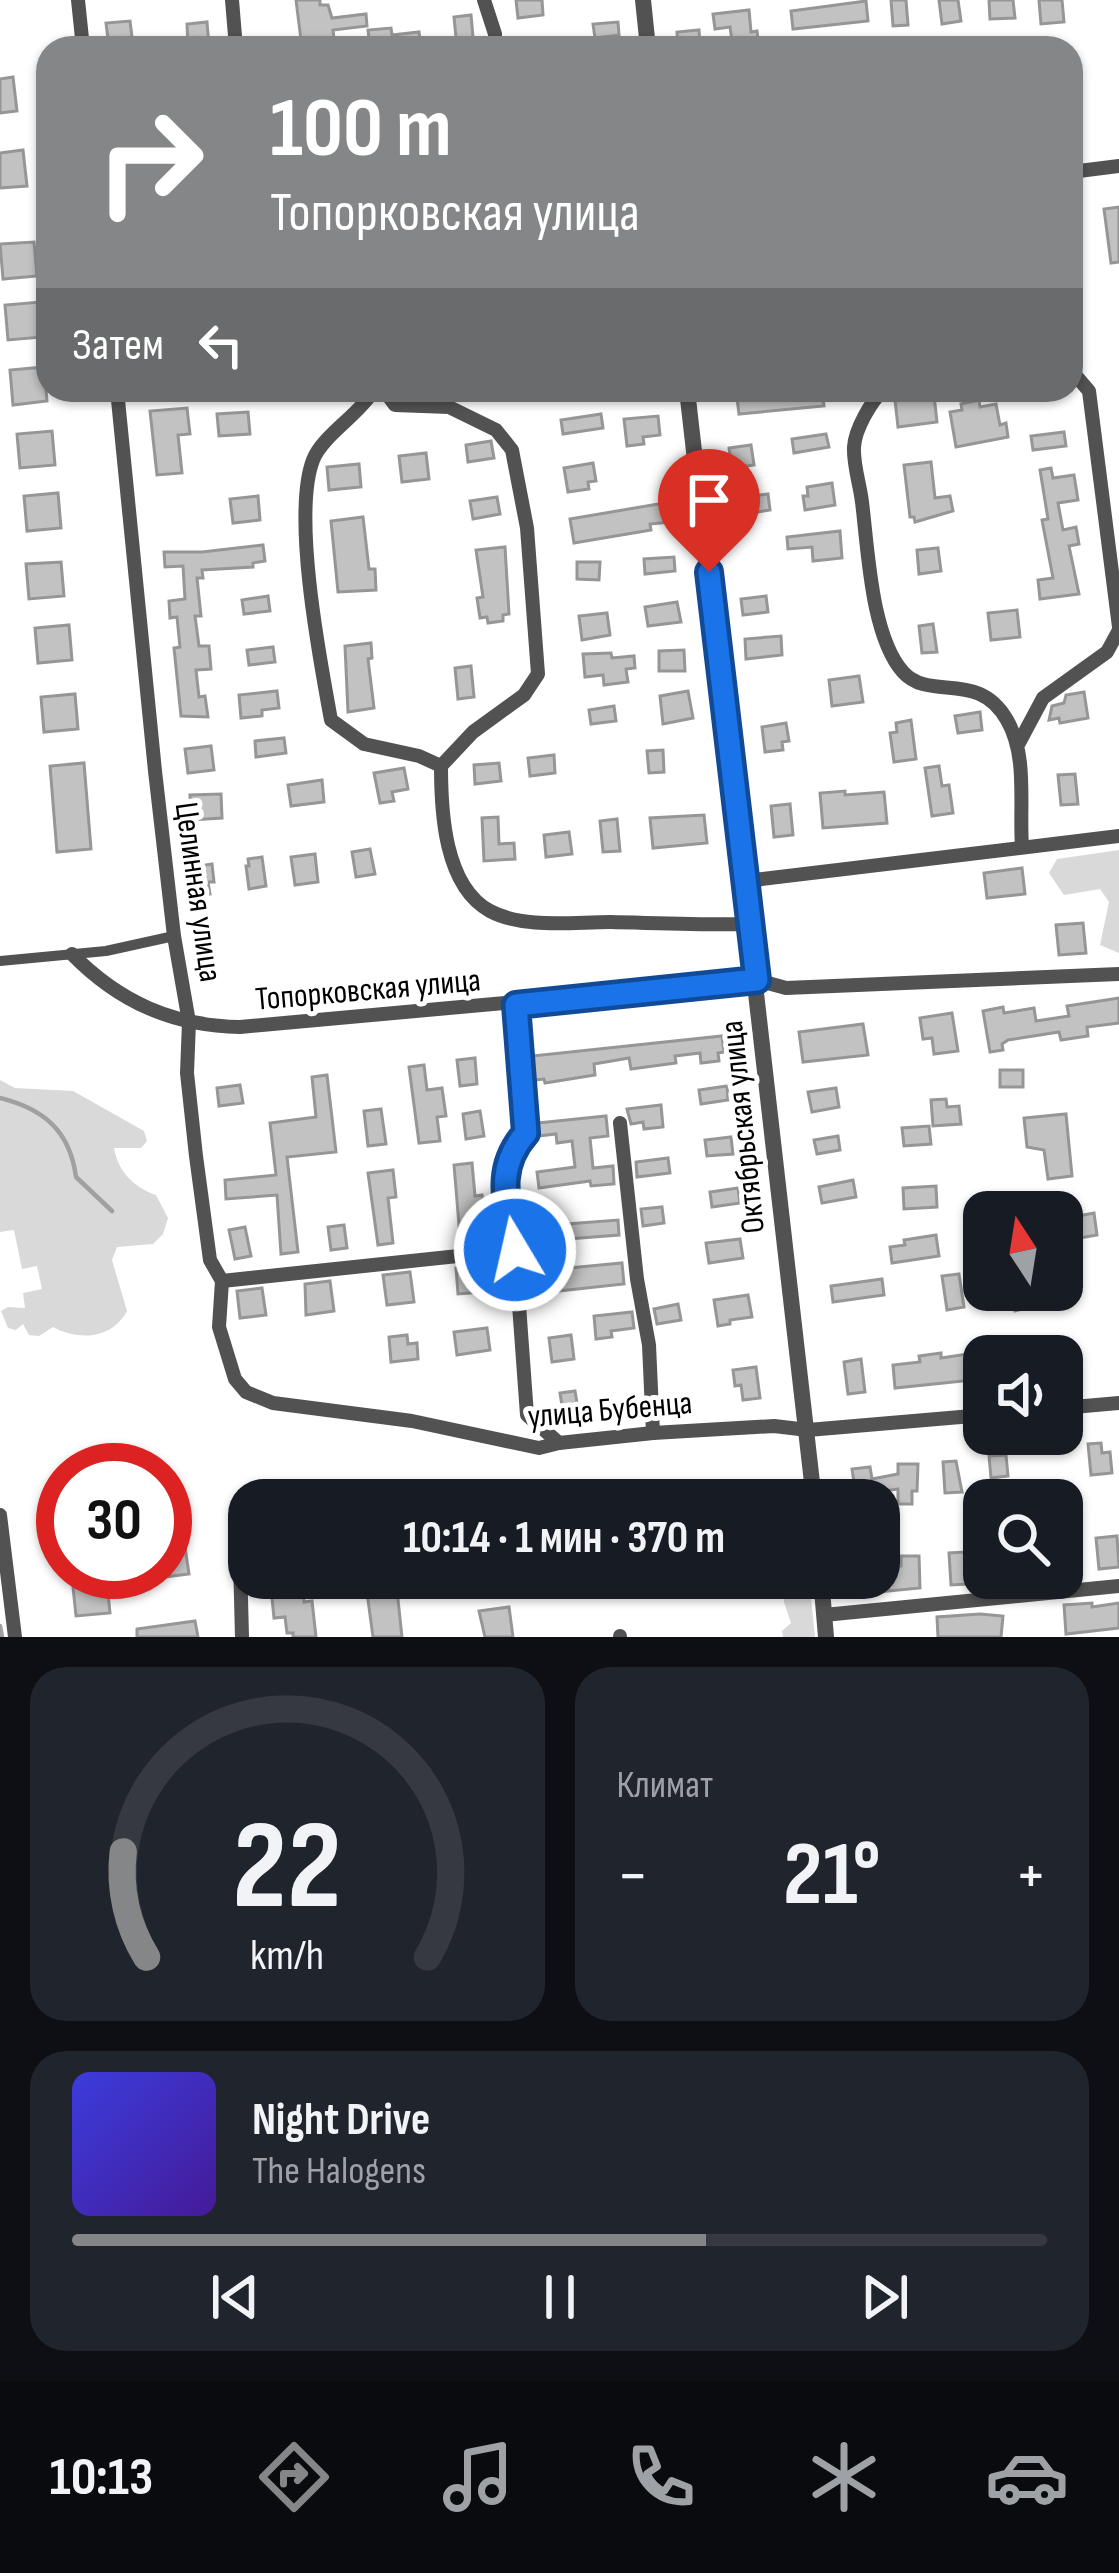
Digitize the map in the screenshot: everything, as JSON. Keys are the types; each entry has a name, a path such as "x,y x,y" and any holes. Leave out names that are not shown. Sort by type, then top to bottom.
{"street":[{"path":"78,0 81,36"},
{"path":"232,0 235,36"},
{"path":"484,0 495,36"},
{"path":"643,0 647,36"},
{"path":"1083,170 1119,166"},
{"path":"1019,743 1043,698 1107,652 1119,628 1089,391 1083,384"},
{"name":"Целинная улица","path":"118,402 174,936 189,1022 187,1072 196,1156 210,1260 222,1281 218,1327 235,1379 246,1392"},
{"path":"367,402 315,454 305,485 313,624 331,720 364,744 419,756 440,766"},
{"path":"393,402 449,407 496,430 512,450 527,528 538,674 524,695 473,732 440,766 441,817 459,872 475,898 490,911 528,922 751,924"},
{"name":"Октябрьская улица","path":"688,402 812,1479"},
{"path":"873,402 854,444 876,600 888,644 903,672 922,686 977,691 1003,713 1019,743 1022,847"},
{"path":"746,881 1119,836"},
{"path":"0,961 106,951 174,936"},
{"name":"Топорковская улица","path":"72,954 122,998 189,1022 240,1028 757,980 808,988 1119,974"},
{"path":"516,1005 526,1133 515,1146 503,1178 515,1250 527,1415 559,1443"},
{"path":"620,1123 649,1345 652,1433"},
{"path":"222,1281 515,1250"},
{"name":"улица Бубенца","path":"246,1392 273,1403 412,1420 539,1448 652,1433 774,1426 808,1430 963,1417"},
{"path":"1083,1406 1119,1403"},
{"path":"0,1515 15,1637"},
{"path":"824,1615 1119,1586"},
{"path":"241,1599 242,1637"},
{"path":"823,1599 826,1637"}],"shaded area":[{"path":"1119,850 1119,953 1100,945 1109,902 1100,889 1064,895 1049,873 1057,859"},
{"path":"0,1080 15,1088 73,1091 144,1131 147,1141 141,1148 114,1148 116,1157 128,1178 156,1195 168,1218 163,1234 153,1244 117,1247 112,1260 127,1311 104,1332 73,1334 53,1327 39,1336 29,1335 23,1324 16,1330 8,1328 1,1311 25,1308 23,1293 42,1289 37,1266 22,1269 14,1230 0,1232"},
{"path":"811,1599 815,1637 783,1637 782,1631 791,1623 784,1602"}],"building":[{"path":"296,0 320,0 320,5 328,5 332,18 366,14 367,26 333,30 334,36 300,36"},
{"path":"516,0 542,0 543,15 518,18"},
{"path":"891,0 906,0 908,25 893,26"},
{"path":"939,0 958,0 961,21 942,24"},
{"path":"989,0 1013,0 1015,18 990,19"},
{"path":"1039,0 1062,0 1064,22 1041,24"},
{"path":"866,1 868,21 793,29 791,11"},
{"path":"749,10 751,32 757,31 758,36 731,36 730,27 715,29 713,14"},
{"path":"471,15 473,36 456,36 454,17"},
{"path":"130,21 132,36 108,36 106,23"},
{"path":"207,22 208,36 188,36 187,24"},
{"path":"618,22 619,35 595,36 593,24"},
{"path":"391,28 392,35 419,32 420,36 369,36 368,30"},
{"path":"699,30 699,36 677,36 677,32"},
{"path":"13,77 17,111 0,113 0,79"},
{"path":"23,150 27,186 0,188 0,153"},
{"path":"1119,207 1119,262 1111,263 1104,209"},
{"path":"34,242 36,276 3,279 0,244"},
{"path":"36,302 36,338 8,340 5,305"},
{"path":"36,368 38,402 13,405 10,370"},
{"path":"738,402 824,402 824,406 739,414"},
{"path":"895,402 935,402 937,422 898,427"},
{"path":"961,404 996,404 1008,437 956,447 950,412 962,410"},
{"path":"187,408 190,434 178,435 182,473 157,475 150,411"},
{"path":"248,412 250,434 219,436 217,414"},
{"path":"601,414 603,428 563,434 561,420"},
{"path":"658,416 660,435 627,446 624,419"},
{"path":"52,431 55,465 20,468 17,434"},
{"path":"1064,432 1066,446 1033,450 1031,436"},
{"path":"826,434 829,447 794,453 792,439"},
{"path":"491,441 494,458 468,462 466,445"},
{"path":"751,445 754,465 732,468 729,448"},
{"path":"426,453 429,479 402,482 399,456"},
{"path":"931,462 935,498 950,496 953,511 915,522 910,517 904,465"},
{"path":"593,463 596,481 588,482 589,489 568,492 564,468"},
{"path":"359,464 361,487 329,490 327,467"},
{"path":"1051,468 1053,478 1074,475 1078,500 1058,503 1063,530 1076,527 1079,544 1069,546 1079,594 1040,599 1038,580 1053,578 1042,520 1048,519 1040,470"},
{"path":"832,483 835,505 805,510 807,487"},
{"path":"58,493 61,528 27,531 24,496"},
{"path":"768,494 770,510 744,514 742,497"},
{"path":"258,496 260,520 233,523 230,499"},
{"path":"497,497 500,514 473,519 470,501"},
{"path":"670,502 672,522 574,543 570,519"},
{"path":"363,517 376,590 338,592 331,521"},
{"path":"840,531 842,558 813,561 812,547 788,549 787,537"},
{"path":"263,545 265,561 253,567 202,570 203,578 197,578 199,646 209,646 211,669 196,670 199,697 205,696 208,717 181,716 174,648 180,647 177,617 170,618 169,601 185,599 183,566 165,567 164,552"},
{"path":"505,547 509,614 503,615 503,621 488,623 487,617 480,618 477,598 483,597 476,550"},
{"path":"938,548 941,571 919,574 917,550"},
{"path":"674,557 675,571 645,574 644,559"},
{"path":"61,562 64,596 29,599 26,564"},
{"path":"577,562 600,562 599,580 577,579"},
{"path":"268,596 270,611 244,614 242,600"},
{"path":"766,596 768,612 743,615 741,599"},
{"path":"677,602 681,622 648,626 645,607"},
{"path":"1017,610 1020,637 991,640 988,613"},
{"path":"607,613 610,635 582,640 579,616"},
{"path":"933,624 937,652 922,653 919,626"},
{"path":"69,625 72,660 38,663 35,628"},
{"path":"781,636 782,655 746,659 745,639"},
{"path":"371,643 372,658 368,659 374,708 348,712 345,646"},
{"path":"273,647 275,662 249,665 247,650"},
{"path":"684,650 685,671 659,671 659,651"},
{"path":"611,653 612,658 634,656 635,668 626,669 628,682 604,685 603,675 585,677 583,654"},
{"path":"471,666 474,697 458,699 455,668"},
{"path":"859,676 863,702 832,706 829,680"},
{"path":"277,691 279,708 241,718 239,695"},
{"path":"688,691 693,718 663,724 660,696"},
{"path":"1084,692 1088,718 1049,720 1052,706 1064,703 1066,695"},
{"path":"75,694 78,729 44,732 41,697"},
{"path":"614,706 616,721 591,724 589,710"},
{"path":"980,712 982,730 958,733 955,716"},
{"path":"911,720 916,759 894,762 890,733 897,732 896,723"},
{"path":"786,723 789,741 782,742 783,750 765,752 762,727"},
{"path":"284,738 286,753 256,757 255,741"},
{"path":"211,746 214,770 188,773 185,749"},
{"path":"663,750 664,772 649,773 647,751"},
{"path":"554,755 555,773 530,776 528,758"},
{"path":"84,763 91,849 57,852 50,766"},
{"path":"499,763 501,781 475,784 474,765"},
{"path":"939,766 942,786 949,785 953,813 932,816 925,768"},
{"path":"404,768 408,789 392,792 394,801 380,803 374,773"},
{"path":"1075,774 1078,804 1061,805 1058,775"},
{"path":"322,780 324,802 291,806 288,785"},
{"path":"845,791 845,795 884,792 887,823 823,828 820,793"},
{"path":"221,794 222,818 191,820 190,795"},
{"path":"790,804 793,835 774,837 771,806"},
{"path":"704,815 707,843 653,848 650,818"},
{"path":"498,817 499,844 514,843 515,859 484,861 482,818"},
{"path":"617,819 620,851 603,852 600,821"},
{"path":"569,832 572,854 546,857 544,835"},
{"path":"370,849 375,874 356,877 352,852"},
{"path":"315,854 318,882 295,885 291,857"},
{"path":"262,857 266,886 249,889 248,859"},
{"path":"212,864 210,894 197,896 193,867"},
{"path":"1022,868 1025,894 987,898 984,873"},
{"path":"1083,923 1086,953 1059,955 1056,925"},
{"path":"1119,998 1119,1023 1087,1027 1088,1036 1061,1040 1059,1032 1008,1040 1003,1050 990,1052 983,1011 1034,1008 1036,1021 1069,1016 1067,1006"},
{"path":"952,1013 958,1051 934,1054 932,1038 923,1039 920,1018"},
{"path":"863,1024 868,1055 803,1062 799,1032"},
{"path":"722,1036 724,1052 718,1053 719,1061 701,1063 700,1053 675,1056 676,1063 631,1069 629,1058 594,1064 595,1075 545,1083 534,1080 532,1056"},
{"path":"475,1058 477,1084 460,1086 457,1060"},
{"path":"424,1065 427,1090 442,1088 446,1116 437,1117 440,1141 419,1143 409,1067"},
{"path":"1000,1070 1023,1070 1023,1087 1000,1087"},
{"path":"327,1075 336,1152 287,1157 298,1252 281,1254 277,1195 226,1199 225,1180 276,1175 270,1123 316,1117 312,1077"},
{"path":"240,1085 243,1103 219,1106 217,1088"},
{"path":"727,1086 728,1100 701,1104 699,1090"},
{"path":"836,1088 839,1107 812,1112 808,1092"},
{"path":"946,1099 947,1107 959,1106 961,1124 933,1126 931,1100"},
{"path":"661,1105 663,1127 644,1129 643,1122 631,1124 627,1109"},
{"path":"381,1109 386,1144 368,1146 364,1111"},
{"path":"480,1111 484,1136 466,1139 463,1114"},
{"path":"1066,1114 1072,1176 1048,1179 1044,1150 1027,1147 1024,1118"},
{"path":"606,1116 608,1136 590,1138 593,1168 613,1166 614,1184 591,1186 590,1181 539,1188 537,1172 575,1167 572,1141 557,1143 556,1134 538,1136 537,1123"},
{"path":"929,1126 931,1144 904,1146 902,1128"},
{"path":"838,1136 840,1150 817,1154 814,1140"},
{"path":"731,1137 733,1154 707,1156 705,1140"},
{"path":"668,1158 670,1173 637,1177 636,1162"},
{"path":"472,1163 475,1196 482,1195 485,1213 476,1215 478,1234 460,1237 454,1165"},
{"path":"393,1170 396,1197 388,1198 393,1243 378,1245 368,1173"},
{"path":"853,1180 856,1197 822,1203 819,1187"},
{"path":"936,1186 937,1207 904,1209 903,1188"},
{"path":"738,1188 740,1203 712,1207 710,1192"},
{"path":"662,1207 664,1223 643,1226 641,1209"},
{"path":"1094,1213 1097,1235 1083,1237 1083,1215"},
{"path":"618,1220 619,1235 542,1241 541,1226"},
{"path":"344,1225 347,1248 331,1250 328,1227"},
{"path":"245,1227 251,1256 235,1259 229,1230"},
{"path":"936,1235 939,1256 892,1263 890,1247"},
{"path":"740,1239 743,1258 709,1263 706,1243"},
{"path":"622,1263 624,1284 549,1292 547,1270"},
{"path":"481,1265 483,1292 458,1294 456,1268"},
{"path":"410,1272 414,1302 387,1305 383,1275"},
{"path":"959,1274 963,1307 947,1310 942,1276"},
{"path":"882,1279 884,1295 833,1302 831,1286"},
{"path":"330,1281 334,1311 306,1315 305,1284"},
{"path":"262,1288 266,1315 240,1318 237,1291"},
{"path":"748,1295 752,1317 718,1326 714,1300"},
{"path":"678,1304 681,1320 657,1324 654,1309"},
{"path":"632,1312 634,1328 596,1339 594,1316"},
{"path":"487,1328 490,1350 457,1355 454,1332"},
{"path":"407,1335 408,1344 417,1343 418,1359 391,1362 389,1337"},
{"path":"571,1335 574,1359 552,1362 549,1338"},
{"path":"963,1355 963,1381 895,1388 893,1365 920,1362 919,1356"},
{"path":"861,1359 865,1392 848,1394 844,1362"},
{"path":"756,1367 760,1398 743,1400 733,1370"},
{"path":"575,1391 579,1415 564,1418 560,1393"},
{"path":"1101,1443 1102,1453 1110,1452 1112,1473 1091,1475 1088,1444"},
{"path":"1006,1455 1008,1476 991,1478 989,1456"},
{"path":"956,1461 962,1492 945,1493 943,1462"},
{"path":"898,1464 918,1464 912,1504 900,1504 900,1479 872,1479 898,1474"},
{"path":"870,1467 872,1479 854,1479 852,1469"},
{"path":"1117,1536 1119,1567 1099,1569 1096,1538"},
{"path":"963,1552 963,1584 951,1585 949,1553"},
{"path":"901,1556 919,1556 920,1588 900,1590"},
{"path":"74,1599 109,1599 110,1613 76,1616"},
{"path":"272,1599 312,1601 316,1637 293,1637 287,1633 285,1617 274,1618"},
{"path":"368,1599 398,1599 402,1637 373,1637"},
{"path":"1092,1603 1092,1607 1119,1603 1119,1628 1066,1634 1064,1605"},
{"path":"509,1607 513,1637 485,1637 479,1611"},
{"path":"1003,1616 1001,1637 938,1637 937,1617"},
{"path":"195,1621 198,1637 137,1637 137,1629"}],"waterway":[{"path":"0,1098 52,1124 68,1147 76,1177 112,1211"},
{"path":"0,1626 2,1637"}],"route":[{"path":"515,1250 503,1178 515,1146 526,1133 516,1005 757,980 709,572"}]}
